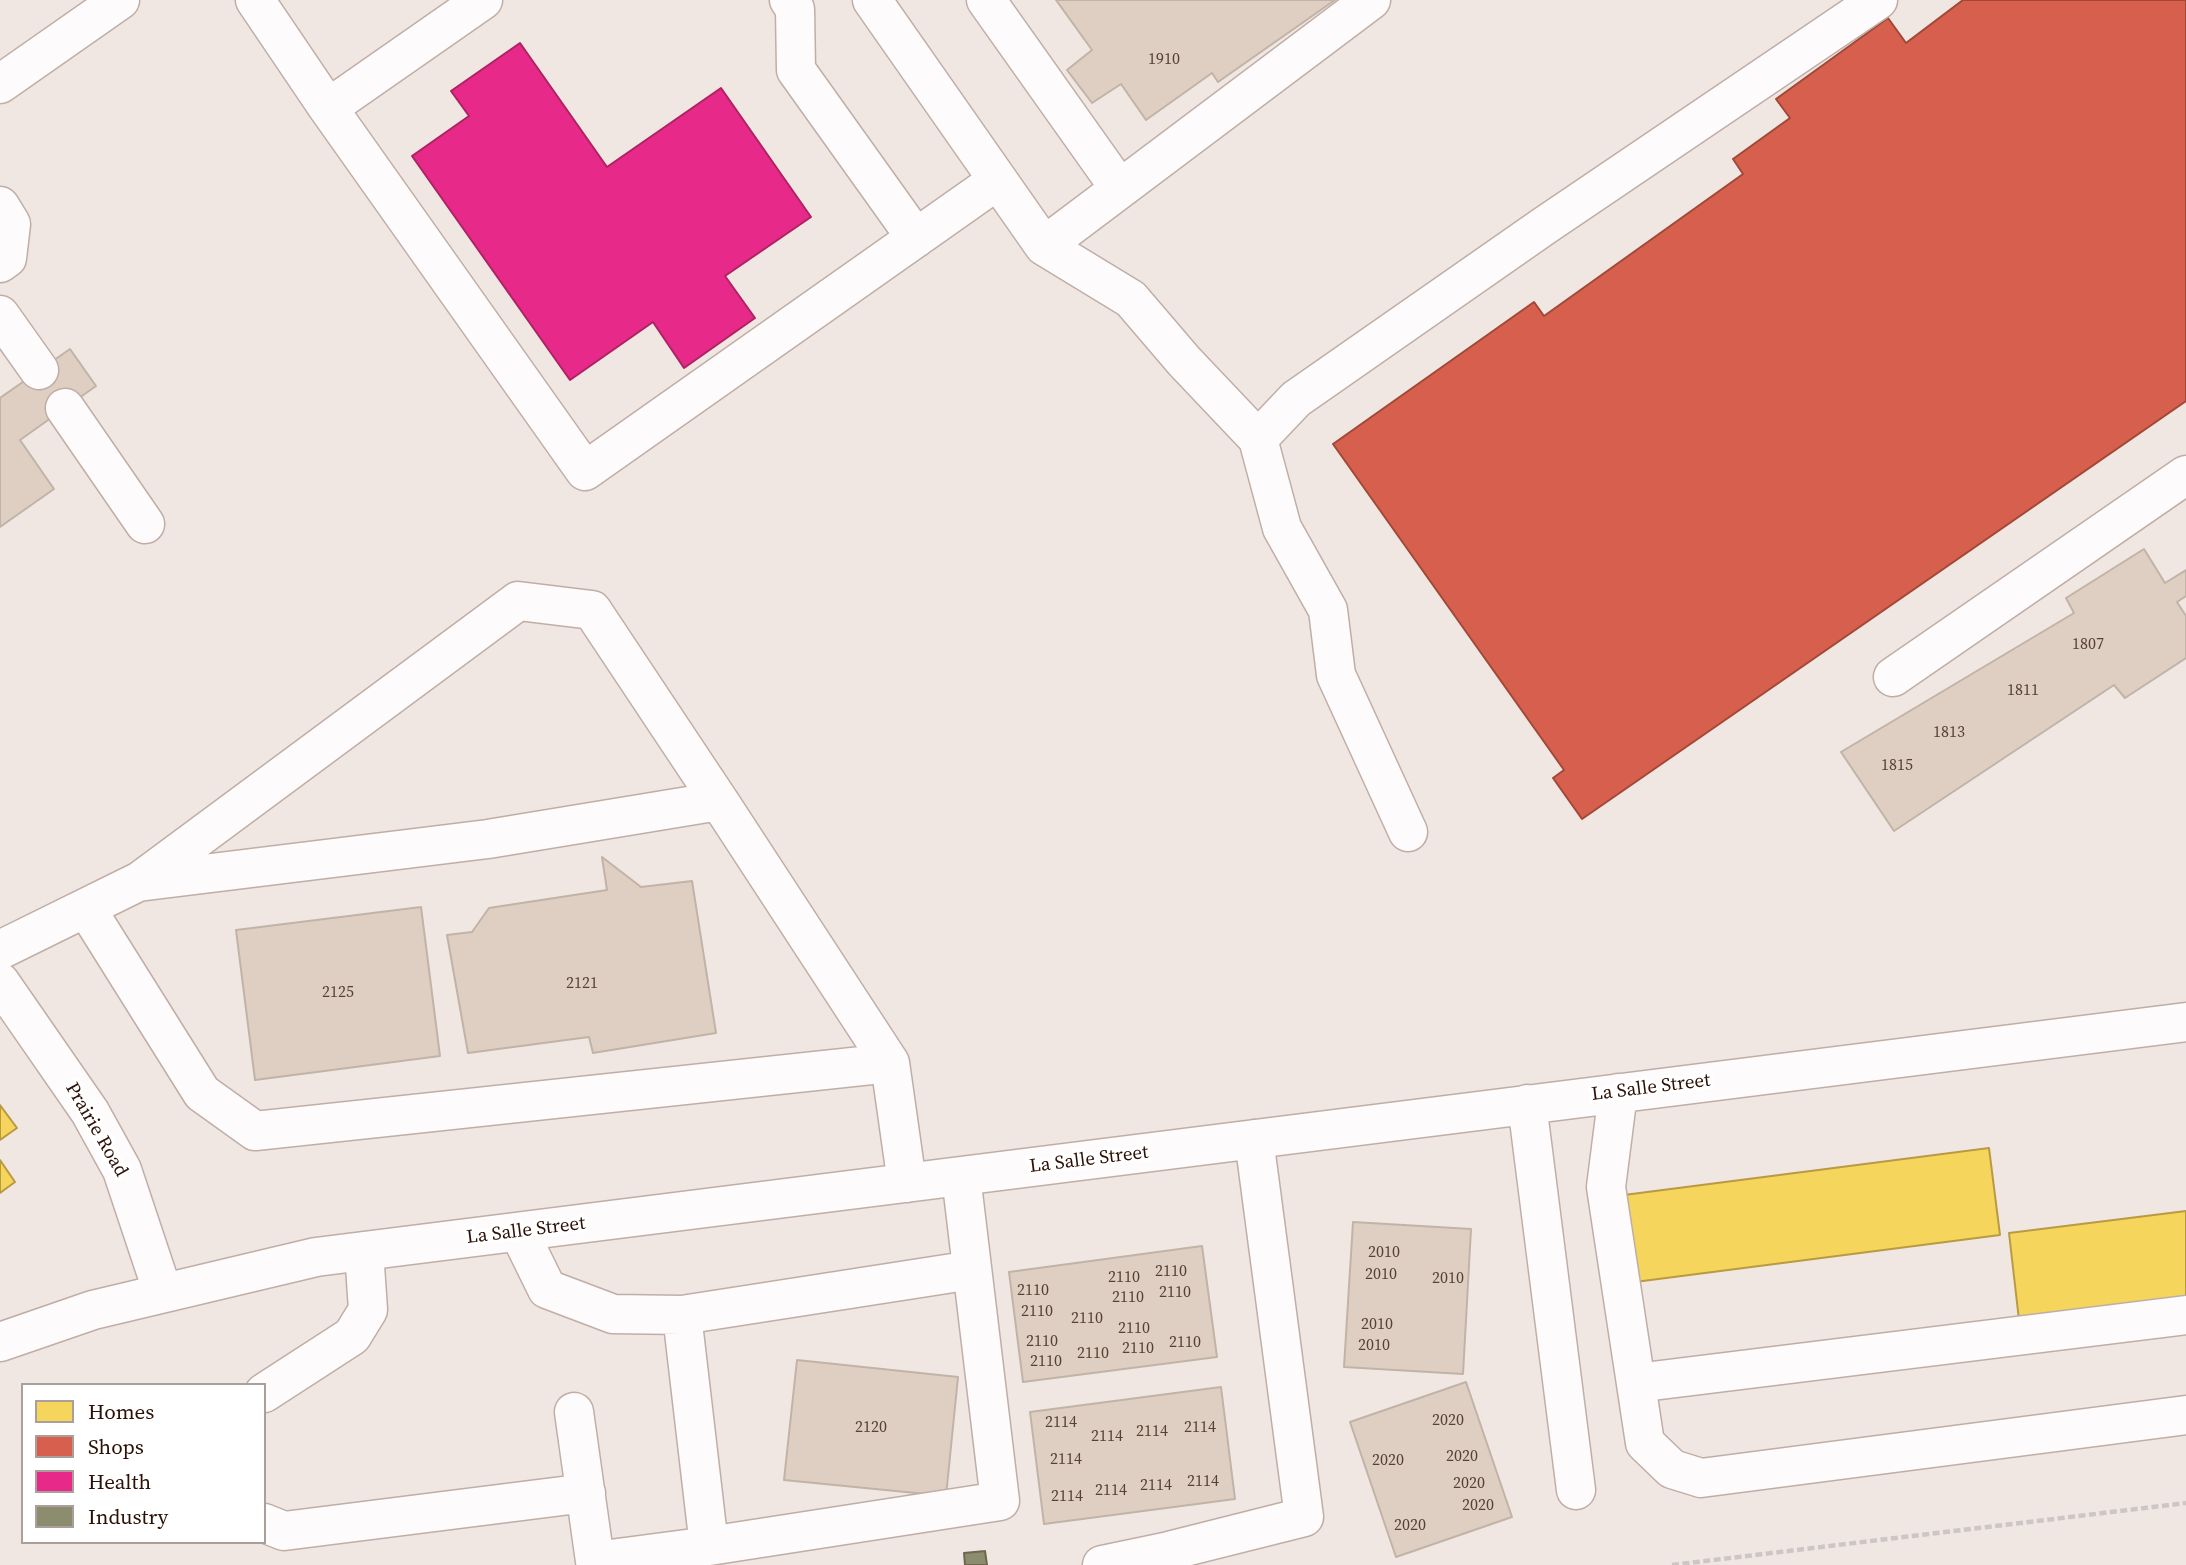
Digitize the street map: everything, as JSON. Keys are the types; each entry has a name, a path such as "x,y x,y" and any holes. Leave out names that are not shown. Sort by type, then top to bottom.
{"street":[{"path":"0,84 120,0"},
{"path":"255,0 585,471 998,180"},
{"path":"328,107 483,0"},
{"path":"789,0 795,9 796,70 916,238"},
{"path":"872,0 1044,246 1131,299 1184,361 1258,439 1282,528 1328,610 1336,674 1408,832"},
{"path":"986,0 1120,189"},
{"path":"1044,246 1371,0"},
{"path":"1258,439 1296,399 1544,226 1878,0"},
{"path":"0,206 11,224 7,258 0,263"},
{"path":"0,315 39,370"},
{"path":"65,408 145,524"},
{"path":"1894,677 2186,475"},
{"path":"0,950 138,882 518,601 592,610 890,1063 907,1183"},
{"path":"138,882 488,839 719,800"},
{"path":"86,908 202,1093 255,1131 890,1063"},
{"name":"Prairie Road","path":"0,982 90,1112 122,1170 163,1293"},
{"name":"La Salle Street","path":"0,1342 93,1310 316,1257 2186,1022"},
{"path":"1618,1093 1606,1187 1645,1443 1672,1469 1701,1478 2186,1415"},
{"path":"1527,1104 1576,1490"},
{"path":"1102,1565 1304,1517 1254,1139"},
{"path":"574,1412 595,1561 1000,1501 961,1176"},
{"path":"519,1232 547,1289 613,1314 682,1315 972,1270"},
{"path":"266,1391 352,1336 368,1310 364,1251"},
{"path":"682,1315 709,1546"},
{"path":"1636,1383 2186,1315"},
{"path":"266,1524 284,1531 586,1493"}],"path":[{"path":"1672,1565 2186,1503"}],"building: Homes":[{"path":"0,1105 17,1128 0,1140"},
{"path":"1989,1148 2000,1235 1635,1282 1624,1195"},
{"path":"0,1160 15,1182 0,1193"},
{"path":"2186,1211 2186,1299 2019,1320 2009,1233"}],"building: Shops":[{"path":"1963,0 2186,0 2186,401 1582,819 1553,778 1564,770 1333,444 1534,302 1544,316 1743,174 1733,159 1790,118 1776,99 1888,18 1906,43"}],"building: Health":[{"path":"520,43 607,167 721,88 811,217 725,276 755,318 684,368 653,322 570,380 412,156 469,116 451,91"}],"building: Industry":[{"path":"985,1551 987,1565 965,1565 964,1553"}],"building: Other":[{"path":"1056,0 1335,0 1218,82 1212,73 1146,120 1121,84 1092,103 1067,70 1092,50"},
{"path":"70,349 96,386 20,440 54,489 0,527 0,398"},
{"path":"2144,549 2165,583 2186,570 2186,596 2177,602 2186,616 2186,658 2125,698 2114,685 1894,831 1841,752 2074,613 2066,598"},
{"path":"602,857 641,887 692,881 716,1033 593,1053 589,1037 468,1053 447,935 472,932 489,908 607,890"},
{"path":"421,907 440,1056 255,1080 236,930"},
{"path":"1353,1222 1471,1229 1463,1374 1344,1367"},
{"path":"1202,1246 1217,1357 1023,1382 1009,1272"},
{"path":"797,1360 958,1377 946,1496 784,1480"},
{"path":"1466,1382 1512,1517 1396,1557 1350,1422"},
{"path":"1221,1387 1235,1499 1044,1524 1030,1412"}]}
